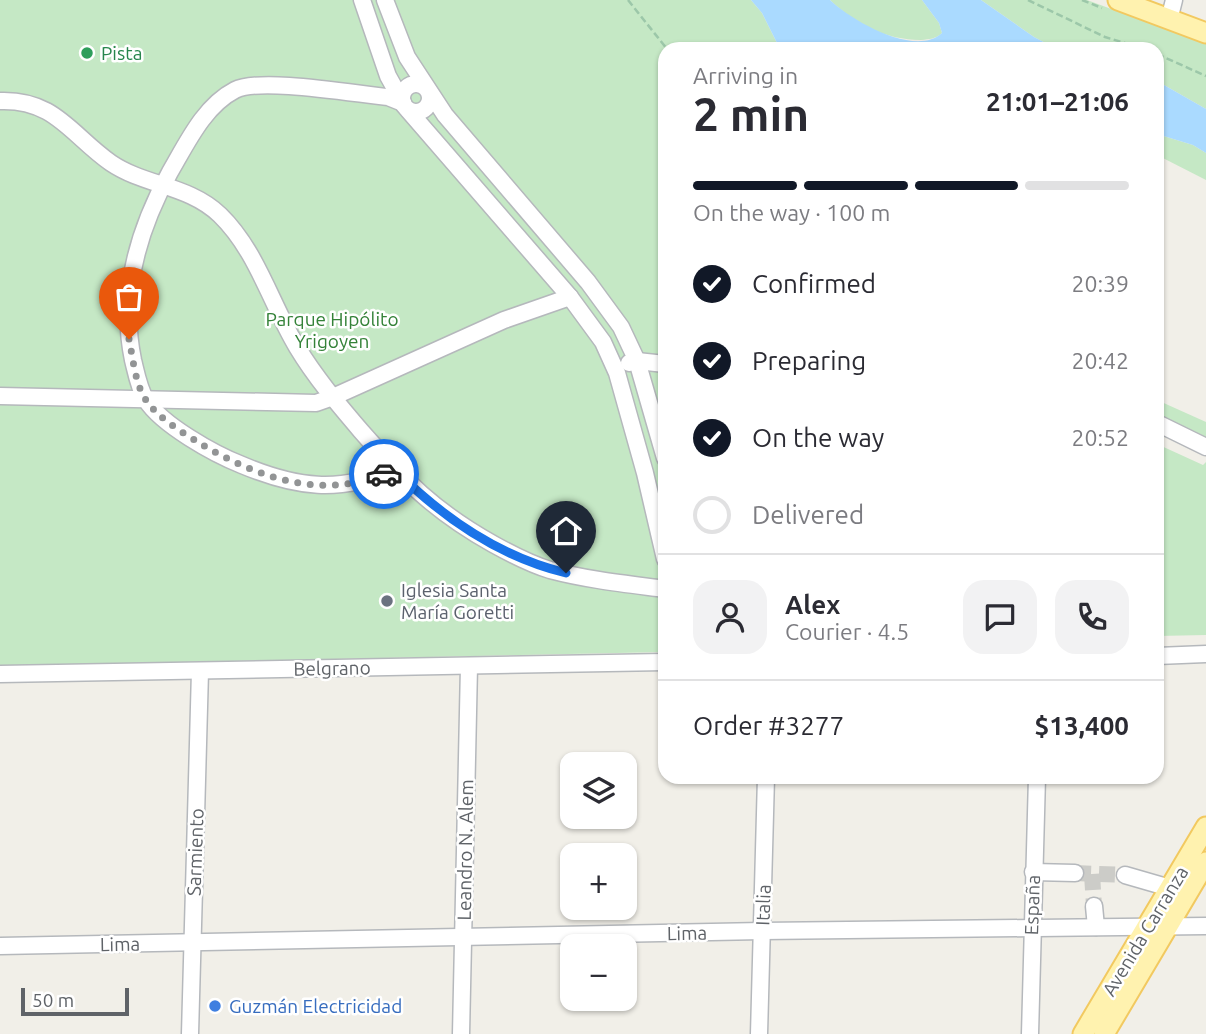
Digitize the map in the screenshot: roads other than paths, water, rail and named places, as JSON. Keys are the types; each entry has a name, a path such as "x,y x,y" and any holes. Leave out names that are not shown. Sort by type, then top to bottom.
{"main road":[{"path":"1118,0 1206,33"},
{"name":"Avenida Carranza","path":"1083,1034 1206,827"},
{"name":"Avenida Carranza","path":"1104,1034 1206,862"}],"street":[{"path":"362,0 388,76 406,107 570,297 603,342 614,366 658,529"},
{"path":"385,0 399,40 429,92 460,134 605,304 621,327 638,361 658,433"},
{"path":"1169,20 1174,0"},
{"path":"395,470 361,482 342,485 296,484 273,478 225,458 184,433 145,399 135,371 129,339 128,310 137,247 150,210 193,131 216,105 236,89 270,84 388,97 417,113 426,109 430,101 429,92"},
{"path":"0,101 24,102 45,108 110,162 207,204 235,232 287,331 332,397 395,470 448,517 510,554 548,569 584,578 658,588"},
{"path":"0,396 303,404 332,397 504,320 570,297"},
{"path":"614,366 638,361 658,363"},
{"path":"1164,426 1206,447"},
{"path":"1164,656 1206,654"},
{"name":"Belgrano","path":"0,674 658,662"},
{"name":"Leandro N. Alem","path":"461,1034 469,666"},
{"name":"Sarmiento","path":"190,1034 200,671"},
{"name":"Italia","path":"759,1034 766,784"},
{"name":"España","path":"1030,1034 1037,784"},
{"path":"1034,872 1075,873"},
{"path":"1125,875 1170,888"},
{"path":"1094,906 1096,927"},
{"name":"Lima","path":"0,946 762,931 1206,926"}],"water":[{"path":"751,0 830,0 868,26 900,39 916,41 930,40 942,33 939,23 922,0 981,0 1044,42 776,42 762,13"},
{"path":"1164,85 1206,109 1206,153 1193,145 1164,136"}],"tunnel":[{"path":"1075,873 1125,875"},
{"path":"1092,874 1094,906"}],"place":[{"name":"Pista","path":"87,53"},
{"name":"Iglesia Santa María Goretti","path":"387,601"},
{"name":"Guzmán Electricidad","path":"215,1006"}],"park label":[{"name":"Parque Hipólito Yrigoyen","path":"332,330"}]}
